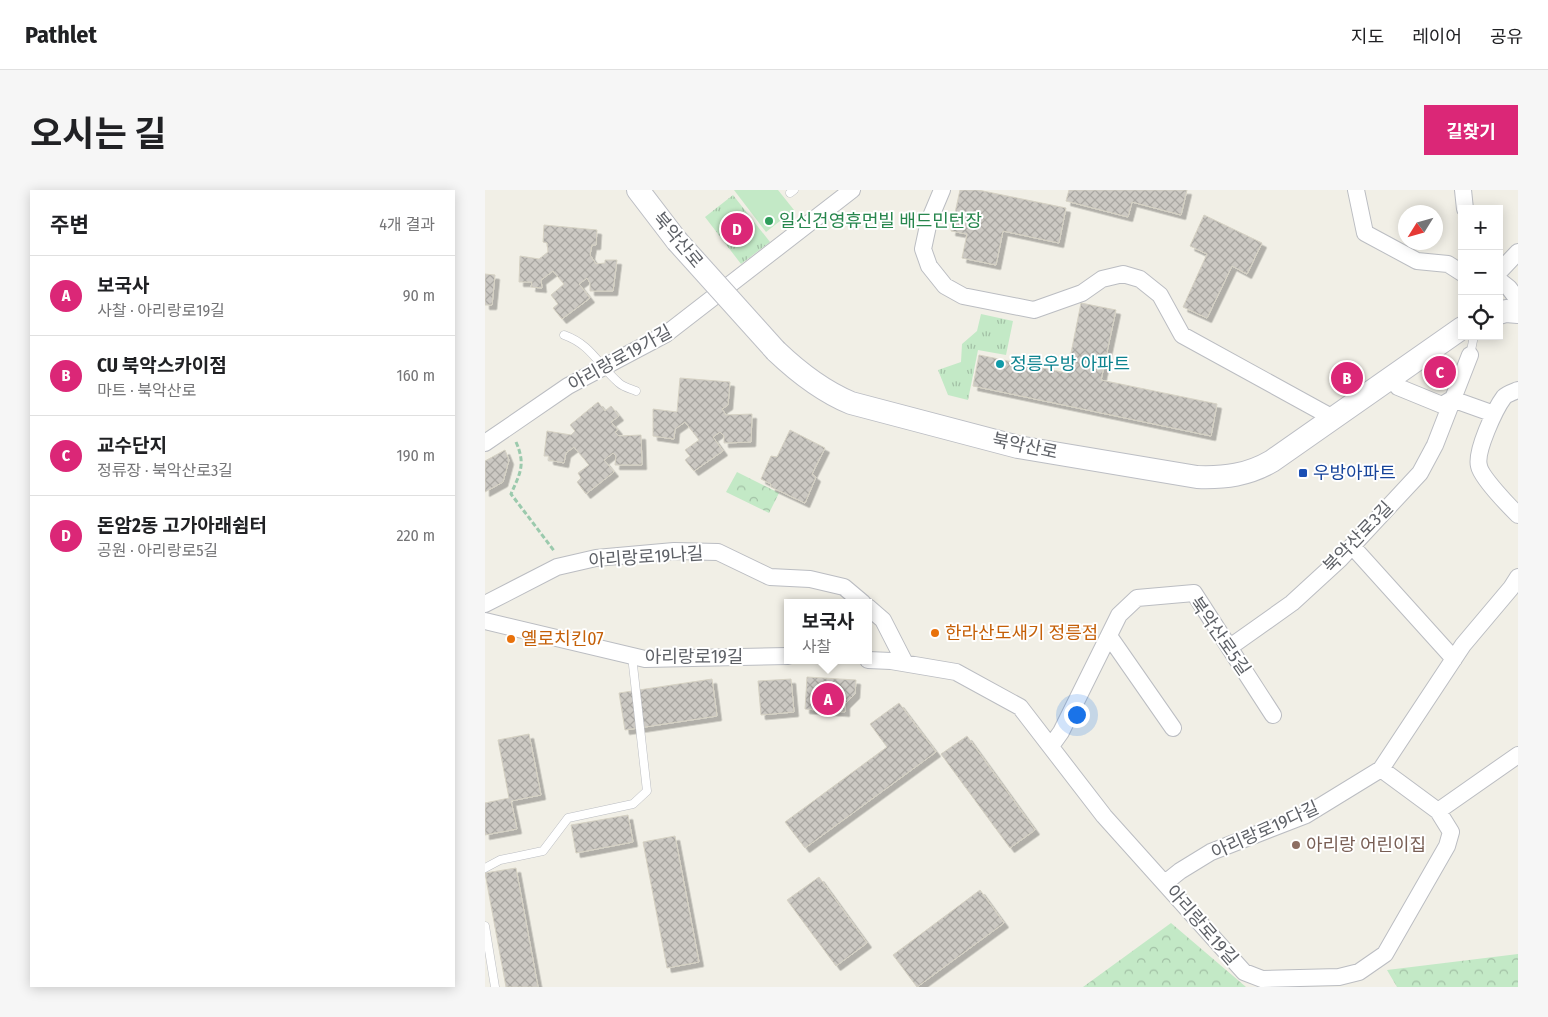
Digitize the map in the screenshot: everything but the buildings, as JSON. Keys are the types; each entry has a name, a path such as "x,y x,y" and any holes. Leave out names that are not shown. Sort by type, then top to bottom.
{"street":[{"name":"북악산로","path":"638,190 677,241 776,351 808,379 836,397 851,403 1018,447 1197,477 1217,478 1253,471 1458,331"},
{"name":"아리랑로19가길","path":"485,444 568,386 666,334 852,190"},
{"path":"942,190 929,221 923,249 929,266 945,286 963,296 1034,310 1082,293 1102,279 1123,274 1140,279 1161,296 1182,335 1333,418"},
{"path":"1356,190 1365,232 1417,261 1448,264 1458,270"},
{"path":"1463,190 1465,205"},
{"path":"1503,268 1518,252"},
{"path":"1503,283 1518,300"},
{"path":"1503,312 1518,312"},
{"name":"북악산로3길","path":"1230,647 1292,603 1352,546 1420,473 1435,445 1470,355"},
{"path":"1391,378 1398,387 1443,405 1452,399 1494,414"},
{"path":"1518,390 1506,395 1494,414 1479,453 1479,467 1493,488 1518,515"},
{"path":"1352,546 1454,659"},
{"name":"아리랑로19나길","path":"485,604 565,566 596,558 674,551 718,552 770,577 810,579 844,587 858,599"},
{"name":"아리랑로19다길","path":"1165,883 1180,871 1211,852 1305,815 1381,769 1454,659 1518,577"},
{"name":"북악산로5길","path":"1051,746 1061,732 1119,615 1137,598 1193,592 1273,715"},
{"path":"872,610 883,620 905,663"},
{"name":"아리랑로19길","path":"485,621 645,659 784,656"},
{"path":"1109,636 1173,728"},
{"name":"아리랑로19길","path":"872,660 905,663 956,672 1020,707 1104,816 1244,972 1263,979 1339,977 1359,972 1385,954 1447,846 1451,832 1438,810 1381,769"},
{"path":"1438,810 1518,756"}],"lane":[{"path":"564,335 579,340 620,384 636,391"},
{"name":"북악산로3길","path":"1470,355 1473,340"},
{"path":"485,868 500,860 543,851 568,818 633,804 647,791 632,656"},
{"path":"485,926 495,987"}],"path":[{"path":"508,428 517,444 522,460 521,475 511,494 565,566"}],"green space":[{"name":"일신건영휴먼빌 배드민턴장","path":"734,190 778,190 794,210 766,232"},
{"path":"733,195 770,242 741,264 705,217"},
{"path":"981,314 1013,321 1006,355 978,350 968,400 948,395 938,370 961,362 962,344 977,331"},
{"path":"737,472 779,493 769,513 726,492"},
{"path":"1171,923 1246,987 1083,987"},
{"path":"1518,954 1518,987 1397,987 1387,970"}],"place":[{"name":"일신건영휴먼빌 배드민턴장","path":"769,221"},
{"name":"돈암2동 고가아래쉼터","path":"737,229"},
{"name":"정릉우방 아파트","path":"1000,364"},
{"name":"교수단지","path":"1440,372"},
{"name":"CU 북악스카이점","path":"1347,378"},
{"name":"우방아파트","path":"1303,473"},
{"name":"한라산도새기 정릉점","path":"935,633"},
{"name":"옐로치킨07","path":"511,639"},
{"name":"보국사","path":"828,699"},
{"name":"아리랑 어린이집","path":"1296,845"}]}
